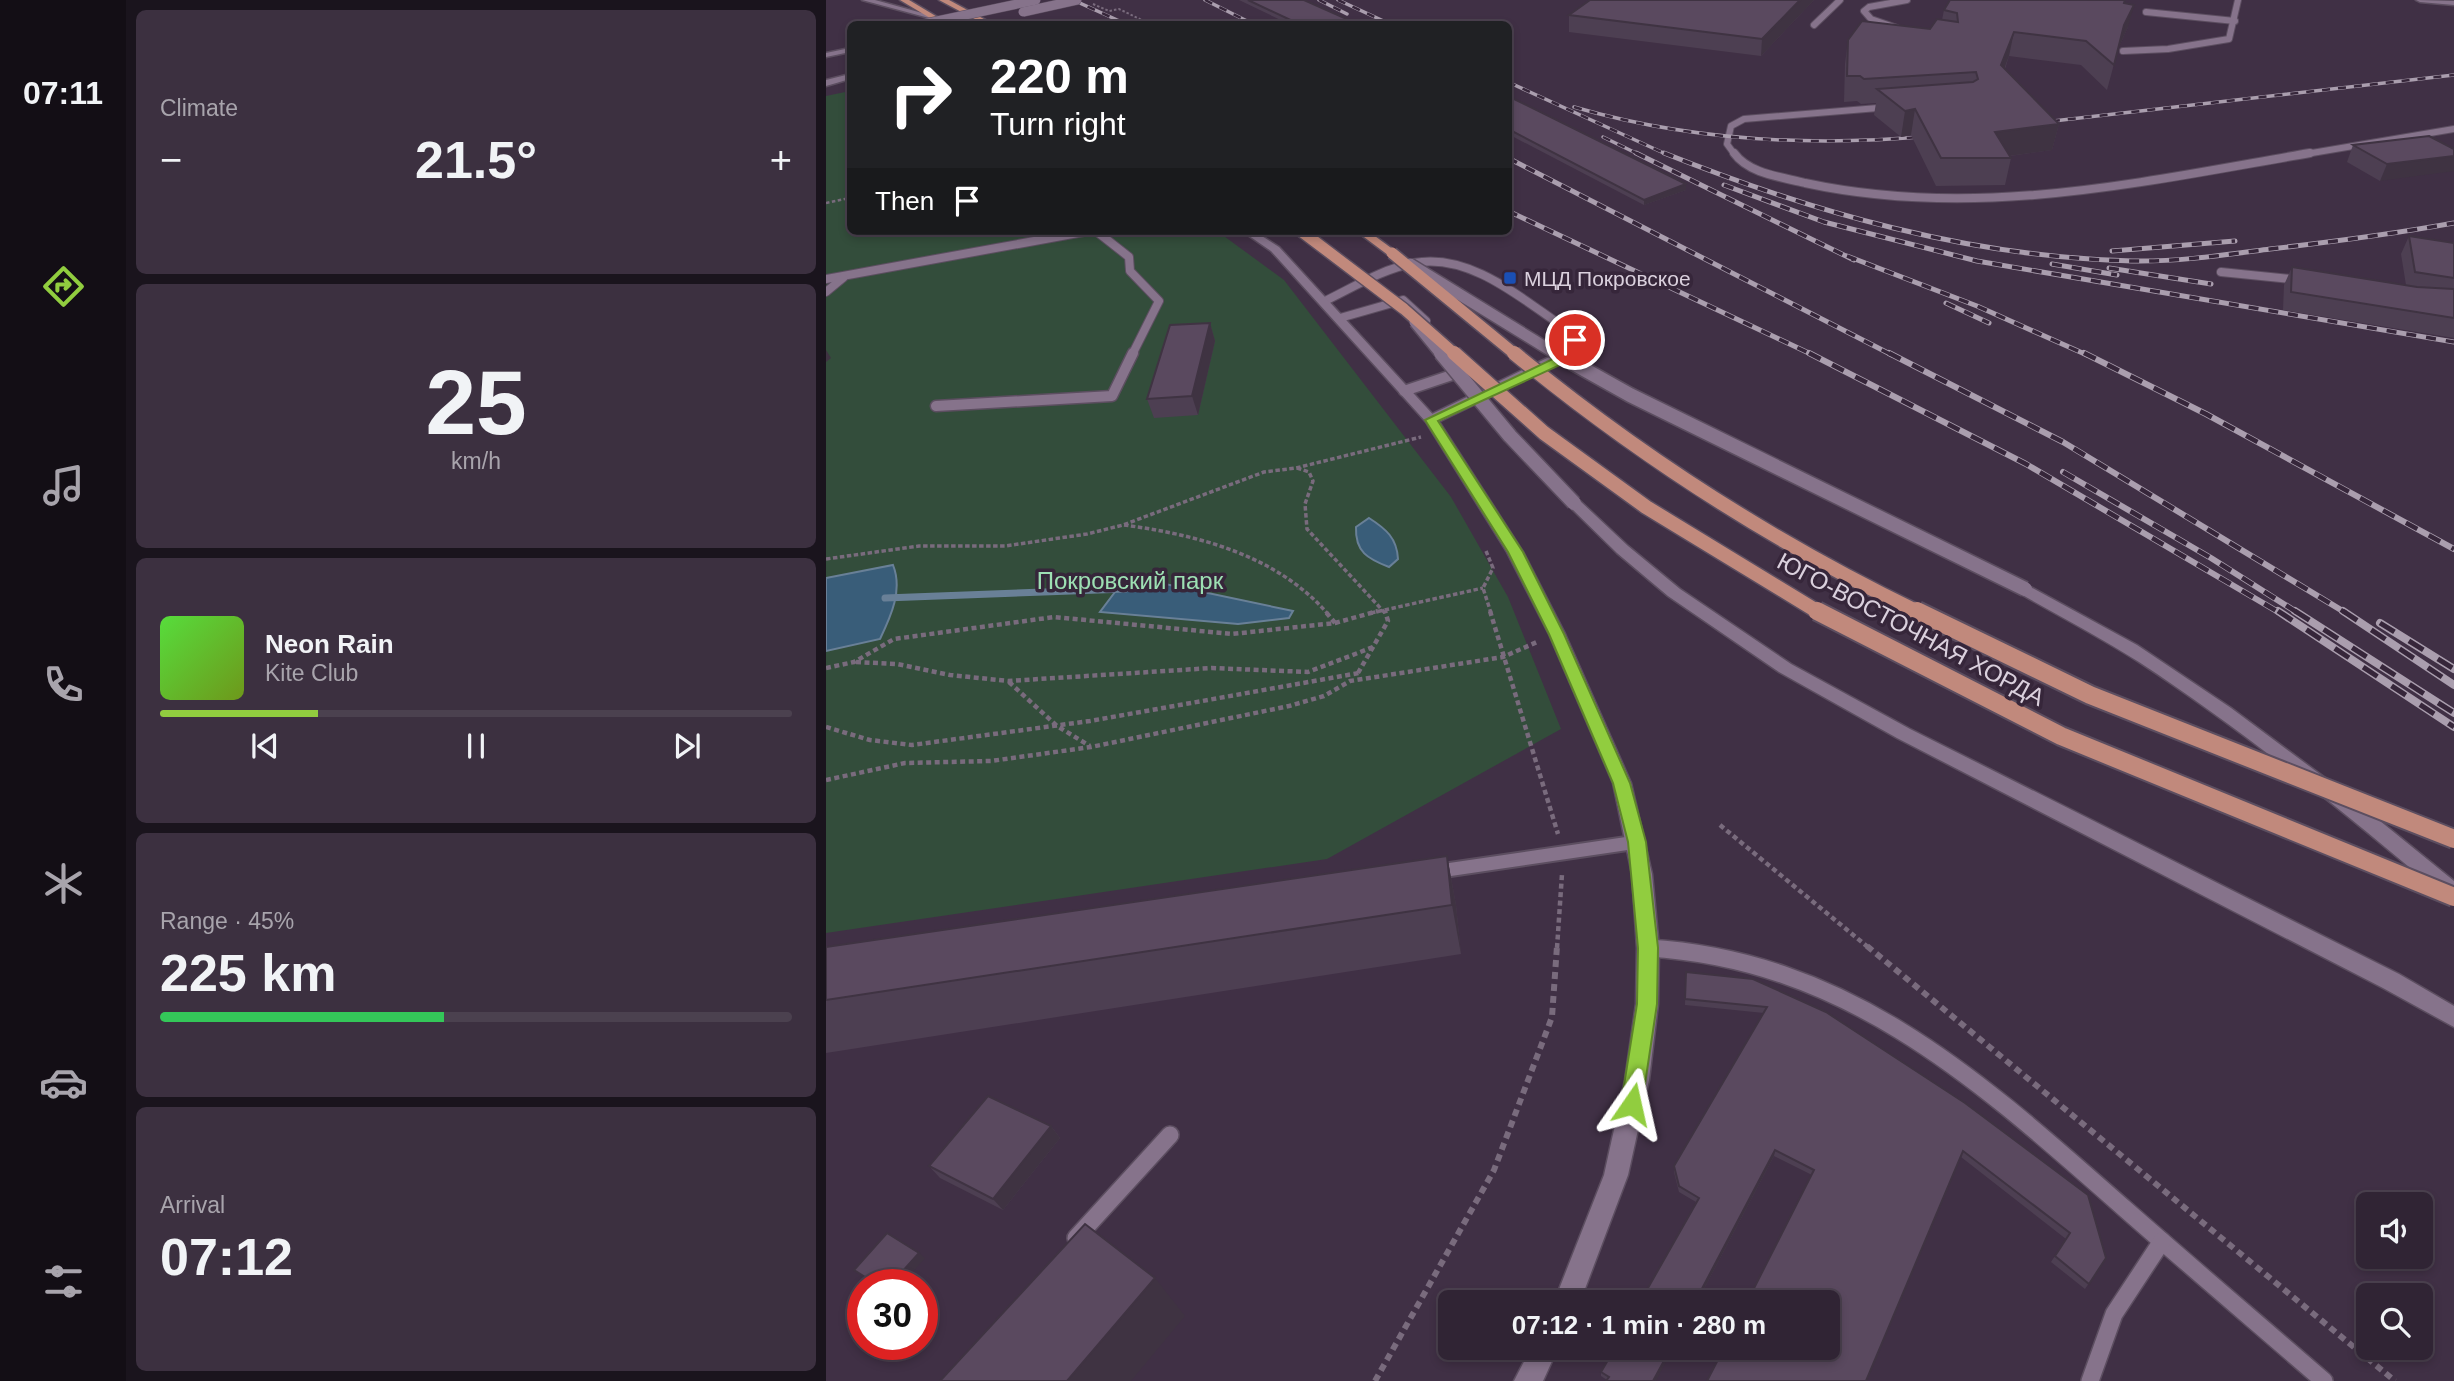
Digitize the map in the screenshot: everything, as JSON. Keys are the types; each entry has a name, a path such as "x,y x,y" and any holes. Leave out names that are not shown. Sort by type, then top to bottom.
{"main road":[{"path":"866,0 929,16"},
{"path":"904,0 939,21"},
{"path":"943,0 983,21"},
{"path":"937,21 1037,0"},
{"path":"979,21 1077,0"},
{"path":"2420,0 2454,4"},
{"path":"826,45 847,41"},
{"path":"826,83 847,78"},
{"path":"1253,235 1275,249 1325,301 1431,420 1516,552 1557,634 1622,783 1637,842 1648,948 1647,1004 1637,1080 1616,1175 1572,1290"},
{"name":"ЮГО-ВОСТОЧНАЯ ХОРДА","path":"1306,235 1404,309 1544,433 1584,463 1646,507 1831,620 2061,736 2454,895"},
{"name":"ЮГО-ВОСТОЧНАЯ ХОРДА","path":"1367,235 1590,415 1696,488 1872,590 2090,695 2454,839"},
{"path":"1392,253 1523,335 1630,395 2025,589 2144,657 2213,704 2392,840 2454,895"},
{"path":"1404,309 1510,436 1609,540 1686,602 1738,638 1781,666 1975,770 2391,981 2454,1017"},
{"path":"1528,1381 1539,1360"}],"lane":[{"path":"1814,25 1840,0"},
{"path":"1907,0 1864,10 1871,19 1910,31"},
{"path":"2123,51 2168,49 2229,39 2238,0"},
{"path":"2146,12 2235,21"},
{"path":"1899,107 1744,119 1731,125 1727,144 1741,163 1775,176 1826,187 1890,196 2008,199 2122,185 2454,130"},
{"path":"826,279 1067,235"},
{"path":"936,406 1112,396 1159,301 1130,271 1129,257 1101,235"},
{"path":"1325,301 1399,267 1423,261 1444,260 1468,267 1569,330 1575,340 1572,351 1556,362 1431,420"},
{"path":"2221,272 2308,281"},
{"path":"826,292 846,275"},
{"path":"1340,318 1403,300 1476,367 1404,391"},
{"path":"1413,875 1637,842"},
{"path":"1648,948 1693,951 1752,962 1818,986 1943,1059 2026,1122 2324,1381"},
{"path":"1067,1248 1170,1135"},
{"path":"2091,1381 2114,1314 2162,1241"}],"path":[{"path":"1085,0 1117,13 1093,1"},
{"path":"1109,11 1119,9 1144,21"},
{"path":"826,203 847,199"},
{"path":"826,559 919,546 1005,546 1123,525 1239,479 1264,472 1296,468 1421,437 1428,447"},
{"path":"826,780 905,763 990,761 1091,747 1289,706 1324,696 1349,681 1359,673 1388,621 1384,609 1307,529 1305,505 1313,481 1309,472 1296,468"},
{"path":"1123,525 1162,529 1223,548 1286,576 1314,598 1335,623"},
{"path":"1375,1381 1494,1170 1552,1017 1564,853 1483,588 1493,568 1483,544"},
{"path":"854,662 894,639 1054,617 1232,634 1335,623 1384,609 1483,588"},
{"path":"1349,681 1503,657 1557,634"},
{"path":"826,668 854,662 897,664 950,675 1008,681 1129,671 1212,668 1308,672 1376,646"},
{"path":"826,727 870,740 912,745 1058,726 1359,673"},
{"path":"1008,681 1058,726 1091,747"},
{"path":"1720,825 2395,1381"}],"green space":[{"name":"Покровский парк","path":"847,92 847,235 1222,235 1284,280 1451,497 1508,597 1561,729 1327,859 826,933 826,96"}],"water":[{"path":"1369,518 1393,540 1398,559 1389,567 1375,561 1360,549 1356,527"},
{"path":"893,565 896,593 892,612 880,639 826,651 826,578"},
{"path":"1127,576 1293,611 1289,618 1238,624 1100,612"}],"building":[{"path":"1248,0 1304,0 1351,21 1293,21"},
{"path":"1590,0 1800,0 1762,39 1569,15"},
{"path":"1950,0 2125,0 2124,3 2134,5 2124,25 2114,65 2086,41 2014,32 2001,65 2059,124 1995,132 2011,158 1941,158 1915,109 1905,111 1877,89 1973,82 1978,79 1976,72 1864,79 1860,76 1847,76 1848,40 1862,21 1930,29 1937,19 1958,22 1957,13 1944,10"},
{"path":"1512,98 1686,184 1644,200 1512,131"},
{"path":"2429,136 2454,149 2454,156 2387,164 2353,145"},
{"path":"2409,236 2454,243 2454,278 2415,272"},
{"path":"2292,267 2417,287 2454,289 2454,318 2291,292"},
{"path":"1210,323 1192,396 1147,399 1170,325"},
{"path":"1447,856 1452,905 826,1000 826,947"},
{"path":"1686,972 1753,979 1826,1012 1965,1103 2088,1195 2106,1258 2089,1284 2055,1256 2070,1233 1963,1151 1866,1381 1707,1381 1718,1360 1840,1360 1840,1290 1753,1290 1814,1170 1775,1150 1701,1290 1647,1290 1699,1198 1679,1186 1674,1166 1767,1007 1685,999"},
{"path":"988,1096 1051,1126 993,1199 929,1166"},
{"path":"1085,1224 1155,1278 1067,1381 940,1381"},
{"path":"887,1233 919,1253 905,1269 855,1269"},
{"path":"1608,1360 1664,1360 1653,1381 1606,1381 1609,1377 1601,1372"}],"waterway":[{"path":"885,598 1126,589"}],"railway":[{"path":"1073,0 1119,21"},
{"path":"1205,0 1247,21"},
{"path":"1319,0 1347,14"},
{"path":"1338,0 1384,21"},
{"path":"2036,123 2454,75"},
{"path":"1512,84 1668,155"},
{"path":"1574,107 1662,127 1751,138 1841,141 1931,136"},
{"path":"1603,137 1640,155"},
{"path":"1636,153 1854,260"},
{"path":"1664,153 1778,195 1894,228 1952,241 2071,258 2149,261 2218,256 2454,223"},
{"path":"1512,160 1892,355"},
{"path":"1724,185 1824,222 1977,261 2454,342"},
{"path":"1512,213 1812,354"},
{"path":"2112,251 2235,241"},
{"path":"1847,256 1977,306 2087,355"},
{"path":"2052,264 2117,275"},
{"path":"2109,268 2211,284"},
{"path":"1946,303 1989,323"},
{"path":"1889,353 2063,442 2346,613"},
{"path":"2084,353 2206,414 2454,549"},
{"path":"1812,354 2026,464 2280,613"},
{"path":"2063,472 2211,558 2298,613"},
{"path":"2278,611 2454,727"},
{"path":"2295,611 2454,713"},
{"path":"2346,613 2454,685"},
{"path":"2380,623 2454,669"}],"place":[{"name":"МЦД Покровское","path":"1510,278"}],"route":[{"path":"1575,340 1572,351 1556,362 1431,420 1516,552 1557,634 1622,783 1637,842 1648,948 1647,1004 1632,1104"}]}
